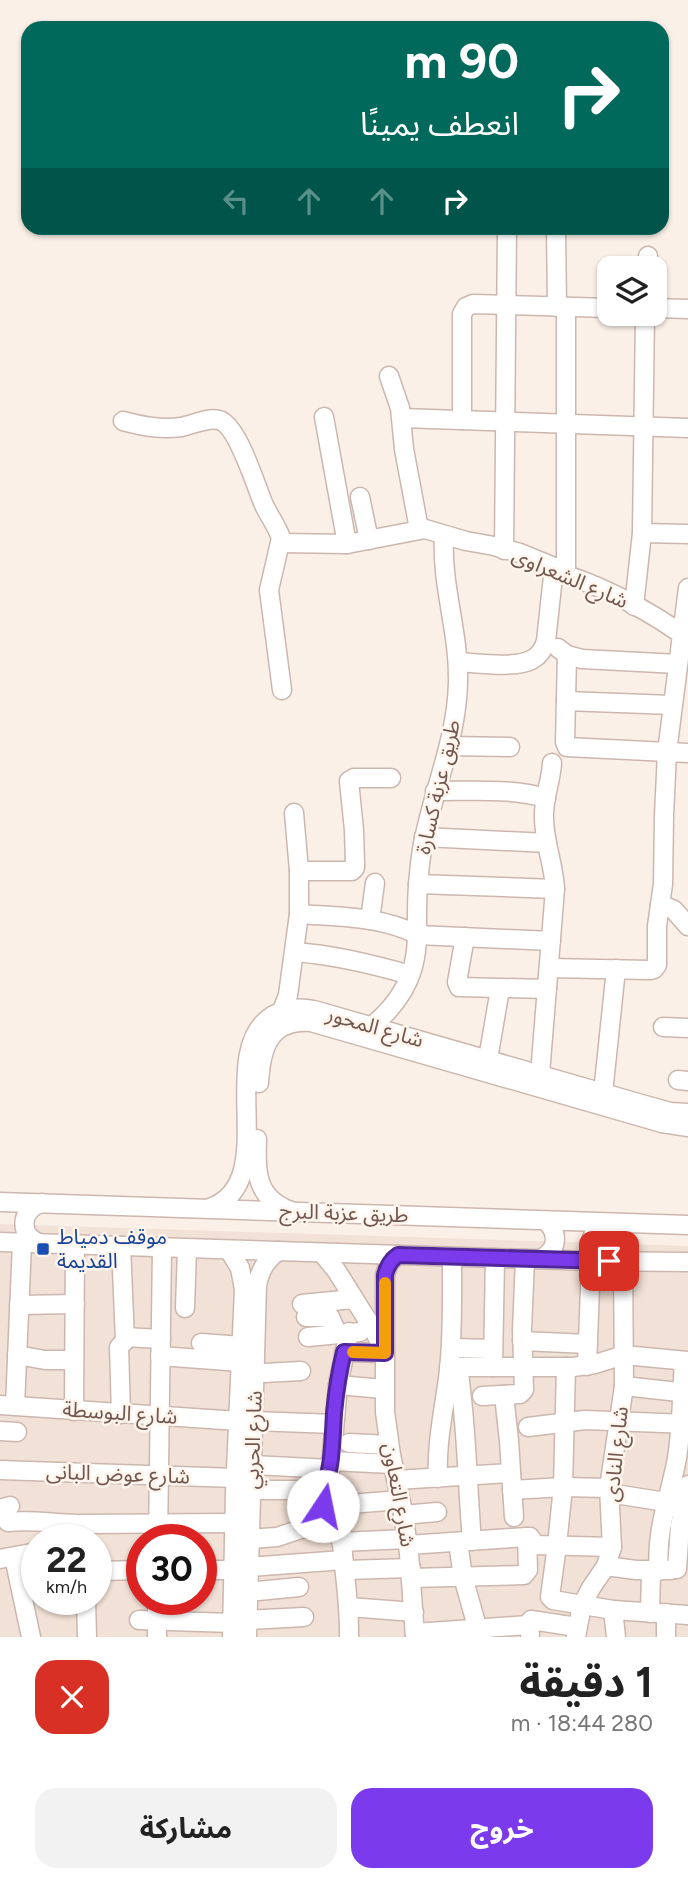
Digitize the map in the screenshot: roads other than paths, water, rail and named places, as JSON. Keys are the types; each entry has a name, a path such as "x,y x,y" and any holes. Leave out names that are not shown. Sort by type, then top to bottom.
{"street":[{"path":"504,550 507,235"},
{"path":"458,662 512,664 531,661 544,647 560,571 566,424 562,307 556,235"},
{"path":"462,420 462,314 466,307 474,304 597,308"},
{"path":"667,308 688,309"},
{"path":"635,606 642,533 645,326"},
{"path":"281,543 347,544 419,529 404,449 402,418 397,394 389,376"},
{"path":"324,417 347,544"},
{"path":"402,418 688,428"},
{"path":"123,421 153,428 179,427 216,419 228,425 246,459 265,508 280,534 281,543 269,590 282,690"},
{"path":"360,497 369,540"},
{"name":"شارع الشعراوى","path":"419,529 520,553 585,580 635,606 685,637"},
{"path":"642,533 688,534"},
{"name":"طريق عزبة كسارة","path":"372,1026 397,1000 410,975 415,958 418,884 424,837 449,746 457,704 458,662 444,575 444,535"},
{"path":"549,968 656,968 657,926 663,884 667,752 678,664 685,637 688,588"},
{"path":"548,627 553,641 567,655 582,659 678,664"},
{"path":"567,655 567,747 688,753"},
{"path":"566,702 672,705"},
{"path":"449,746 510,747"},
{"path":"540,1074 555,889 544,821 545,798 552,763"},
{"path":"299,870 352,871 355,863 354,830 349,781 352,778 391,778"},
{"path":"435,791 503,791 545,798"},
{"path":"282,1011 287,1000 299,914 299,870 294,813"},
{"path":"424,837 547,844"},
{"path":"370,920 375,883"},
{"path":"418,884 555,889"},
{"path":"660,904 674,910 688,926"},
{"path":"299,914 370,920 402,927 418,934 551,941"},
{"path":"465,937 457,986 547,989"},
{"path":"295,952 355,959 410,975"},
{"path":"603,1093 616,969"},
{"path":"488,1059 500,989"},
{"name":"شارع المحور","path":"250,1169 249,1053 260,1027 282,1011 295,1008 372,1026 603,1093 672,1125 688,1127"},
{"name":"شارع المحور","path":"208,1209 230,1196 250,1169 261,1055 275,1033 298,1022 317,1024 629,1107 688,1113"},
{"path":"663,1027 688,1028"},
{"path":"250,1169 267,1195 277,1204 294,1212"},
{"name":"طريق عزبة البرج","path":"0,1202 688,1225"},
{"path":"42,1203 28,1211 24,1223 30,1238 42,1244"},
{"path":"482,1396 523,1393 523,1341 532,1259 548,1254 555,1242 554,1232 546,1221"},
{"path":"587,1366 593,1261 590,1248 597,1229 610,1223"},
{"name":"طريق عزبة البرج","path":"0,1242 688,1262"},
{"path":"7,1406 17,1355 22,1243"},
{"path":"74,1411 75,1245"},
{"path":"121,1246 125,1337 125,1342 118,1347 121,1414"},
{"path":"159,1524 162,1248"},
{"path":"185,1308 187,1249"},
{"name":"شارع الحربي","path":"229,1250 239,1264 243,1280 246,1421 252,1465 249,1539 241,1568 239,1630"},
{"name":"شارع الحربي","path":"245,1364 258,1280 265,1264 278,1251"},
{"name":"شارع التعاون","path":"322,1253 333,1265 385,1353"},
{"name":"شارع التعاون","path":"398,1255 389,1263 385,1275 384,1389 389,1446 412,1573 415,1635"},
{"path":"452,1257 451,1348 465,1419 467,1476 463,1577 479,1633"},
{"path":"493,1358 495,1258"},
{"name":"شارع النادى","path":"576,1632 583,1605 606,1566 612,1547 609,1491 624,1387 623,1262"},
{"path":"341,1514 321,1505 320,1500 331,1465 338,1385 344,1352 343,1333 328,1316 304,1311 353,1299"},
{"path":"19,1305 75,1304"},
{"path":"307,1336 375,1332"},
{"path":"125,1337 161,1348 245,1364 301,1371"},
{"path":"523,1341 588,1344"},
{"path":"201,1343 245,1364"},
{"path":"451,1348 523,1367 587,1366 624,1355 686,1361 684,1424 676,1463 682,1569 655,1571 606,1566"},
{"path":"344,1352 385,1353"},
{"path":"17,1355 45,1360 74,1360"},
{"path":"454,1367 493,1358"},
{"path":"438,1478 438,1444 454,1367"},
{"path":"566,1367 563,1487 550,1597 553,1600 613,1610 688,1615"},
{"path":"338,1385 384,1389"},
{"path":"624,1387 685,1393"},
{"path":"504,1395 514,1517"},
{"name":"شارع البوسطة","path":"7,1406 334,1424"},
{"name":"شارع الحربي","path":"239,1630 248,1592 241,1568 234,1522 236,1478 246,1421"},
{"path":"528,1427 565,1422 684,1424"},
{"path":"349,1444 389,1446"},
{"path":"252,1465 331,1465 438,1478 467,1476 609,1491 679,1504"},
{"name":"شارع عوض البانى","path":"0,1470 236,1478"},
{"path":"666,1637 658,1613 655,1571 658,1539 688,1485"},
{"path":"251,1490 324,1490"},
{"path":"249,1539 277,1537 341,1514 402,1507 438,1512"},
{"path":"6,1512 26,1521 43,1524"},
{"path":"341,1514 349,1637"},
{"path":"217,1524 234,1522"},
{"path":"343,1557 412,1573 463,1577 520,1576 528,1570 527,1536"},
{"path":"217,1569 343,1557 408,1542 527,1536 535,1545 612,1547"},
{"path":"7,1558 21,1578"},
{"path":"248,1592 299,1587"},
{"path":"349,1607 414,1612"},
{"path":"613,1610 616,1637"},
{"path":"30,1615 31,1637"},
{"path":"86,1615 87,1637"},
{"path":"151,1626 239,1630 304,1617"},
{"path":"415,1635 529,1631 528,1622 533,1620 576,1632"}],"place":[{"name":"موقف دمياط القديمة","path":"43,1249"}]}
